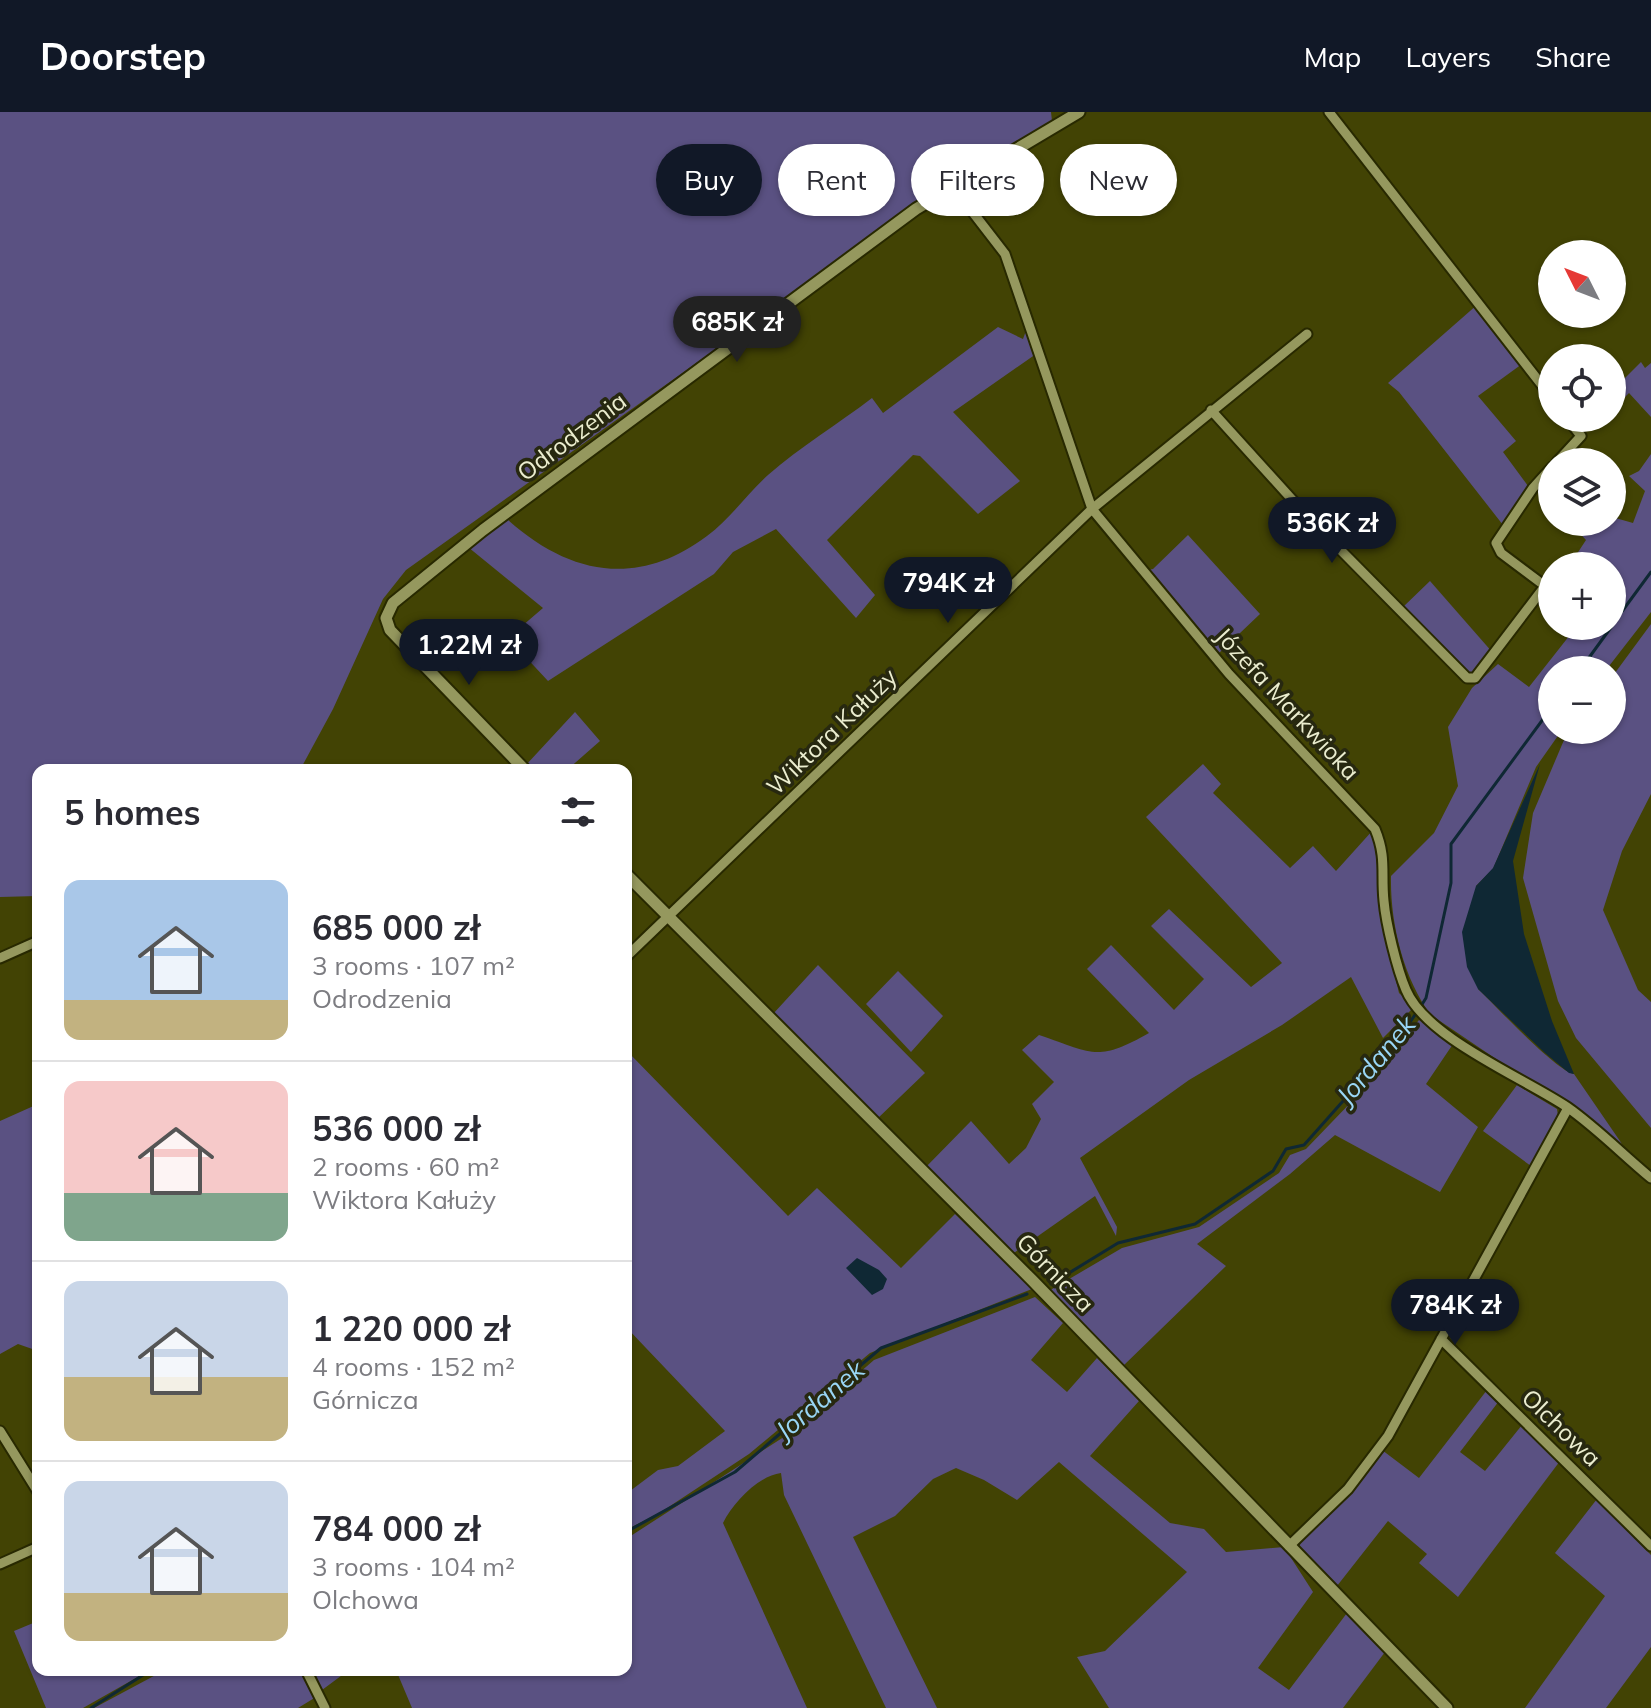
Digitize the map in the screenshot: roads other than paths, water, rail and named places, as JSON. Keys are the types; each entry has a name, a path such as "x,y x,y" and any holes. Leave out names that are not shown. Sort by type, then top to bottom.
{"street":[{"name":"Odrodzenia","path":"1026,144 1079,112"},
{"path":"1329,112 1538,380"},
{"name":"Odrodzenia","path":"519,764 387,624 388,610 400,594 911,213"},
{"name":"Józefa Markwioka","path":"976,216 1005,254 1092,509 1229,674 1375,829 1384,850 1384,901 1406,991 1423,1015 1493,1065 1568,1108 1651,1178"},
{"name":"Wiktora Kałuży","path":"632,951 1092,509 1307,334"},
{"path":"1211,410 1391,602 1467,678 1475,678 1545,586 1501,553 1496,543 1538,483"},
{"path":"1570,448 1581,436 1578,432"},
{"name":"Górnicza","path":"632,880 1032,1280 1447,1708"},
{"path":"0,958 32,944"},
{"path":"1289,1546 1348,1489 1388,1436 1568,1108"},
{"name":"Olchowa","path":"1441,1339 1651,1546"},
{"path":"0,1431 32,1482"},
{"path":"0,1564 32,1550"},
{"path":"309,1676 325,1708"}],"water":[{"path":"1540,764 1513,861 1524,934 1552,1021 1574,1074 1545,1053 1478,989 1467,967 1462,932 1476,886 1493,868"},
{"path":"857,1258 879,1270 887,1279 883,1289 872,1295 846,1268"}],"waterway":[{"name":"Jordanek","path":"1626,606 1651,572"},
{"name":"Jordanek","path":"1590,656 1602,640"},
{"name":"Jordanek","path":"1421,1006 1426,998 1451,883 1451,844 1538,726"},
{"name":"Jordanek","path":"1051,1284 1118,1243 1195,1224 1273,1171 1286,1149 1304,1145 1399,1038 1417,1012"},
{"name":"Jordanek","path":"632,1529 735,1472 881,1348 1027,1294"},
{"name":"Jordanek","path":"91,1708 142,1676"}]}
